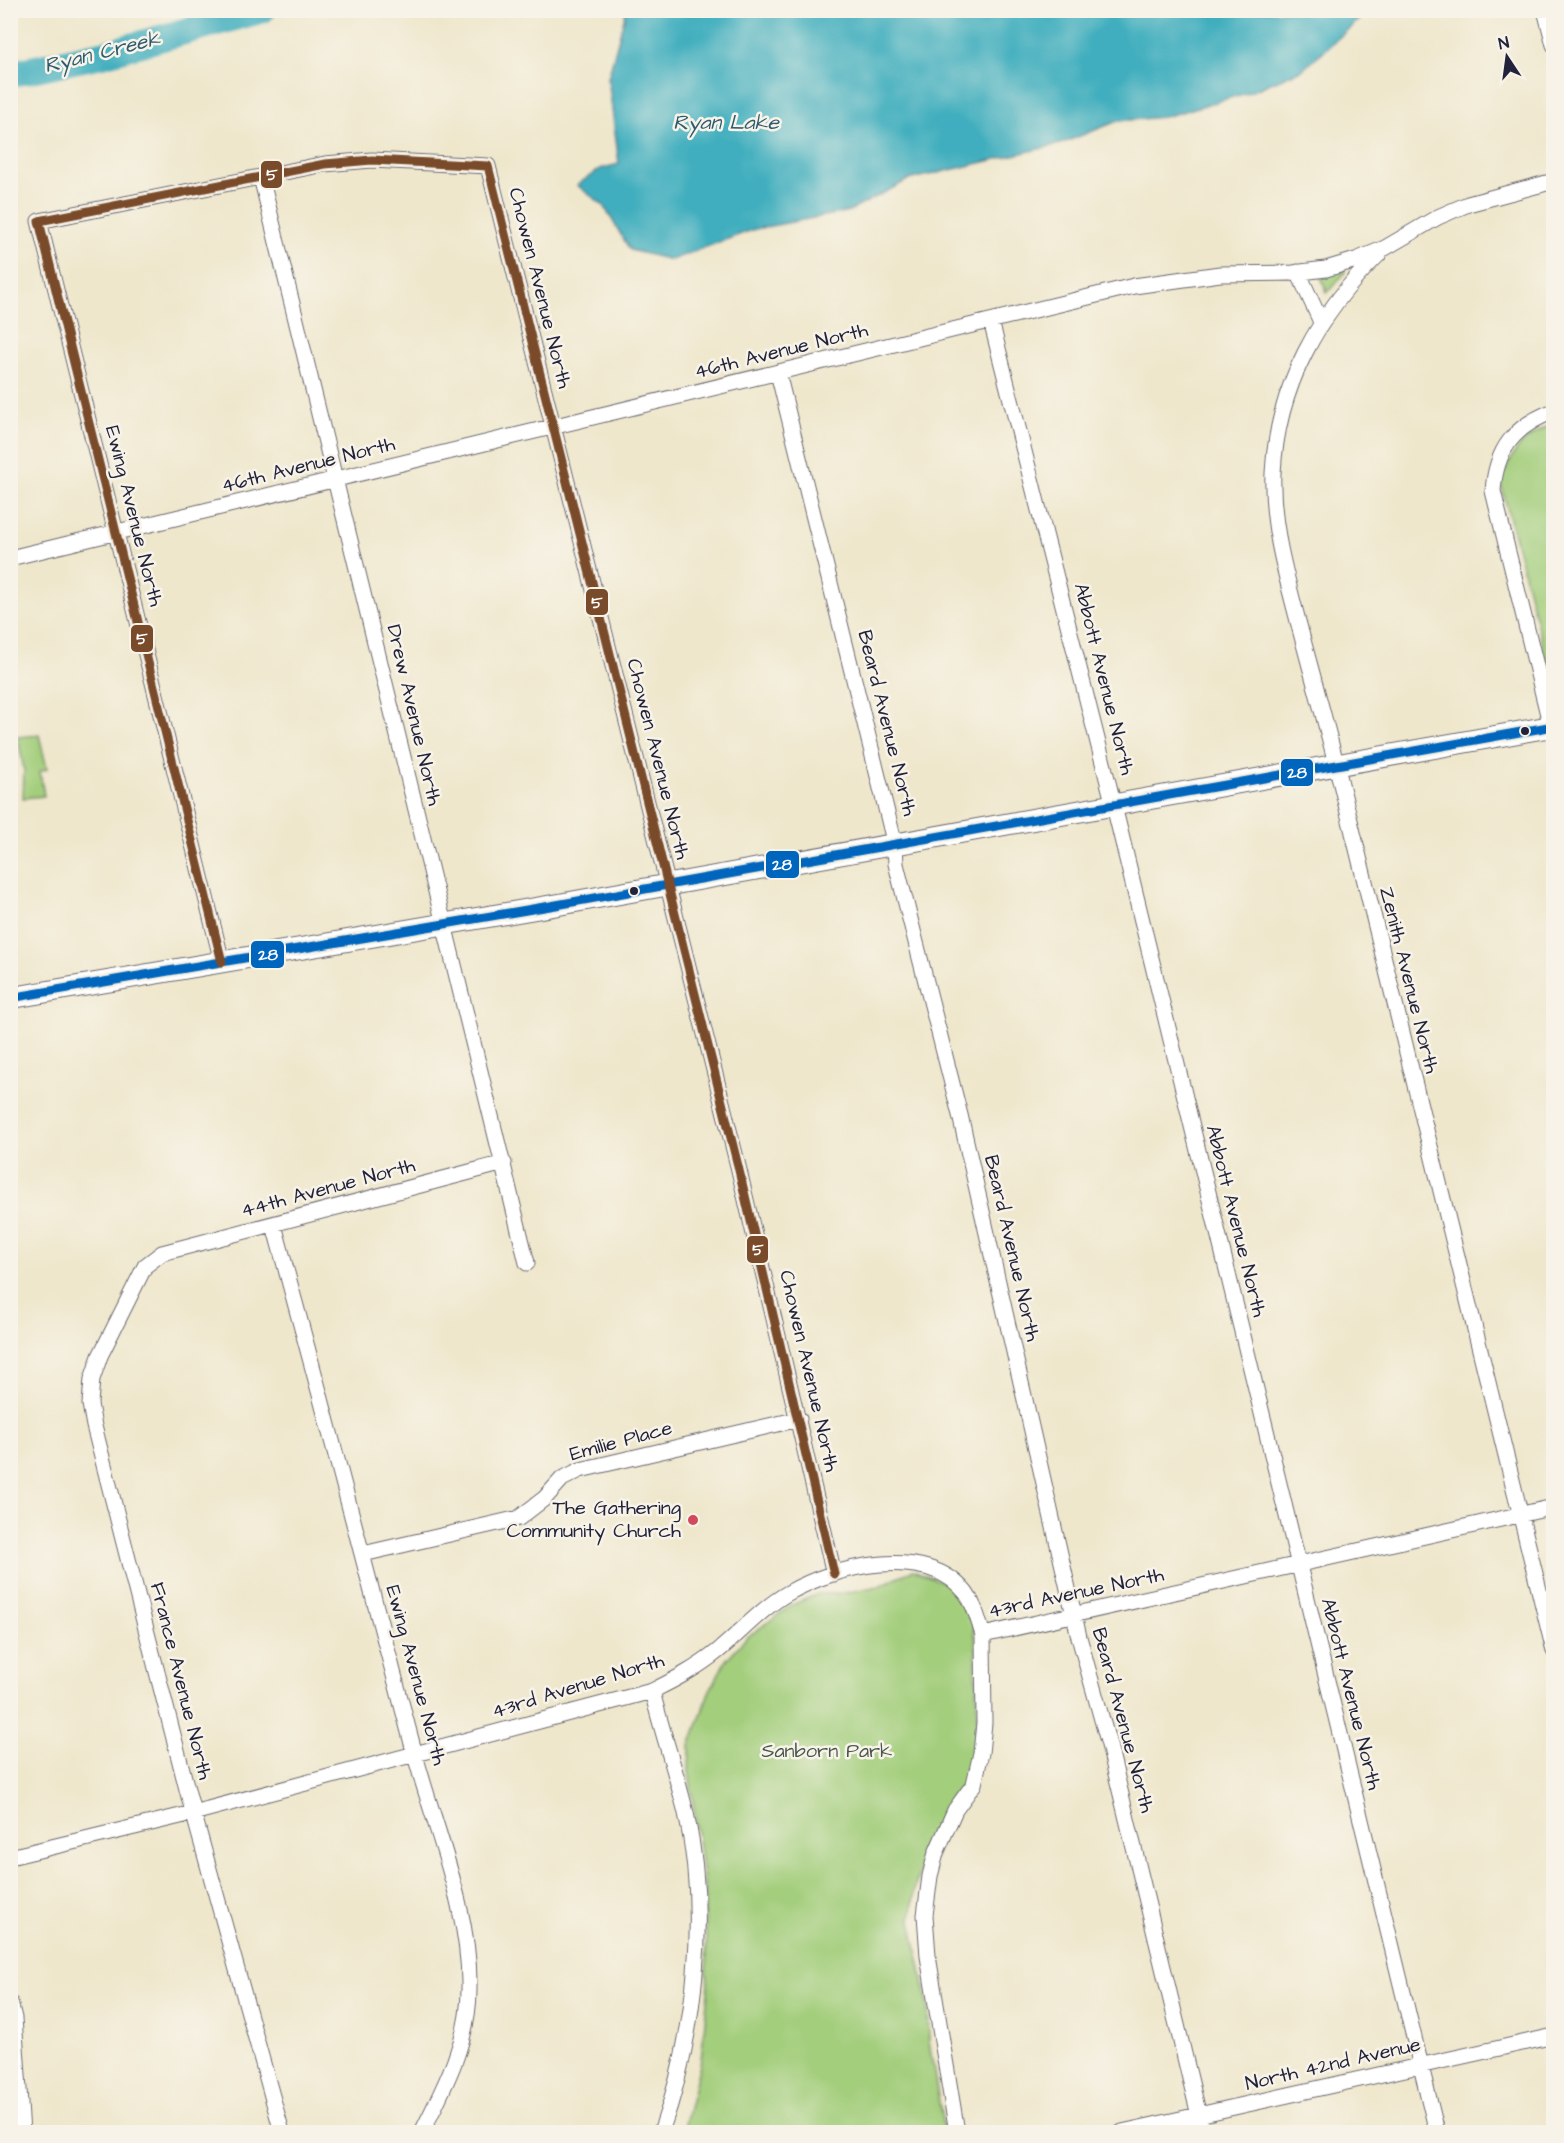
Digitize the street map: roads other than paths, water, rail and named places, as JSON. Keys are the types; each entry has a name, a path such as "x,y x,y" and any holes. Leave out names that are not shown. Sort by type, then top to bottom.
{"street":[{"path":"1545,10 1554,45"},
{"name":"Chowen Avenue North","path":"261,177 325,164 372,160 488,166 668,885 799,1419 834,1574"},
{"name":"Ewing Avenue North","path":"222,962 39,221 261,177"},
{"name":"Drew Avenue North","path":"261,177 527,1263"},
{"name":"46th Avenue North","path":"10,558 1176,278 1298,272 1356,261 1385,248 1438,217 1468,204 1554,181"},
{"name":"Zenith Avenue North","path":"1385,248 1354,278 1321,322 1305,349 1290,388 1278,430 1273,485 1275,517 1282,559 1336,766 1554,1651"},
{"path":"1298,272 1321,322"},
{"name":"Abbott Avenue North","path":"991,321 1114,806 1437,2133"},
{"name":"Beard Avenue North","path":"778,373 895,845 896,864 960,1116 1074,1616 1109,1746 1203,2133"},
{"path":"10,998 1553,730 1493,491 1495,469 1503,449 1533,419 1554,411"},
{"name":"44th Avenue North","path":"162,1253 504,1163"},
{"name":"Ewing Avenue North","path":"274,1225 459,1911 467,1951 470,1992 463,2031 452,2070 422,2133"},
{"name":"France Avenue North","path":"162,1253 145,1266 100,1356 92,1379 90,1404 193,1813 282,2133"},
{"name":"Emilie Place","path":"363,1554 519,1518 545,1498 562,1479 580,1470 799,1419"},
{"name":"43rd Avenue North","path":"10,1857 193,1813 652,1691 684,1676 788,1593 834,1574 890,1562 924,1566 951,1578 964,1591 973,1603 983,1635 1554,1507"},
{"path":"957,2133 927,1956 925,1915 930,1876 936,1853 955,1810 974,1784 981,1754 984,1723 983,1635"},
{"path":"652,1691 686,1814 696,1903 696,1947 689,2017 680,2069 661,2133"},
{"path":"10,2002 14,2018 22,2133"},
{"name":"North 42nd Avenue","path":"1122,2133 1554,2036"}],"water":[{"name":"Ryan Lake","path":"626,10 1369,11 1303,69 1250,92 1164,117 1118,121 1060,144 908,180 850,211 755,229 671,260 630,250 604,206 577,185 600,169 619,164 608,78"}],"waterway":[{"name":"Ryan Creek","path":"10,74 104,54 262,10"}],"place":[{"name":"The Gathering Community Church","path":"693,1520"}],"park label":[{"name":"Sanborn Park","path":"827,1751"}]}
